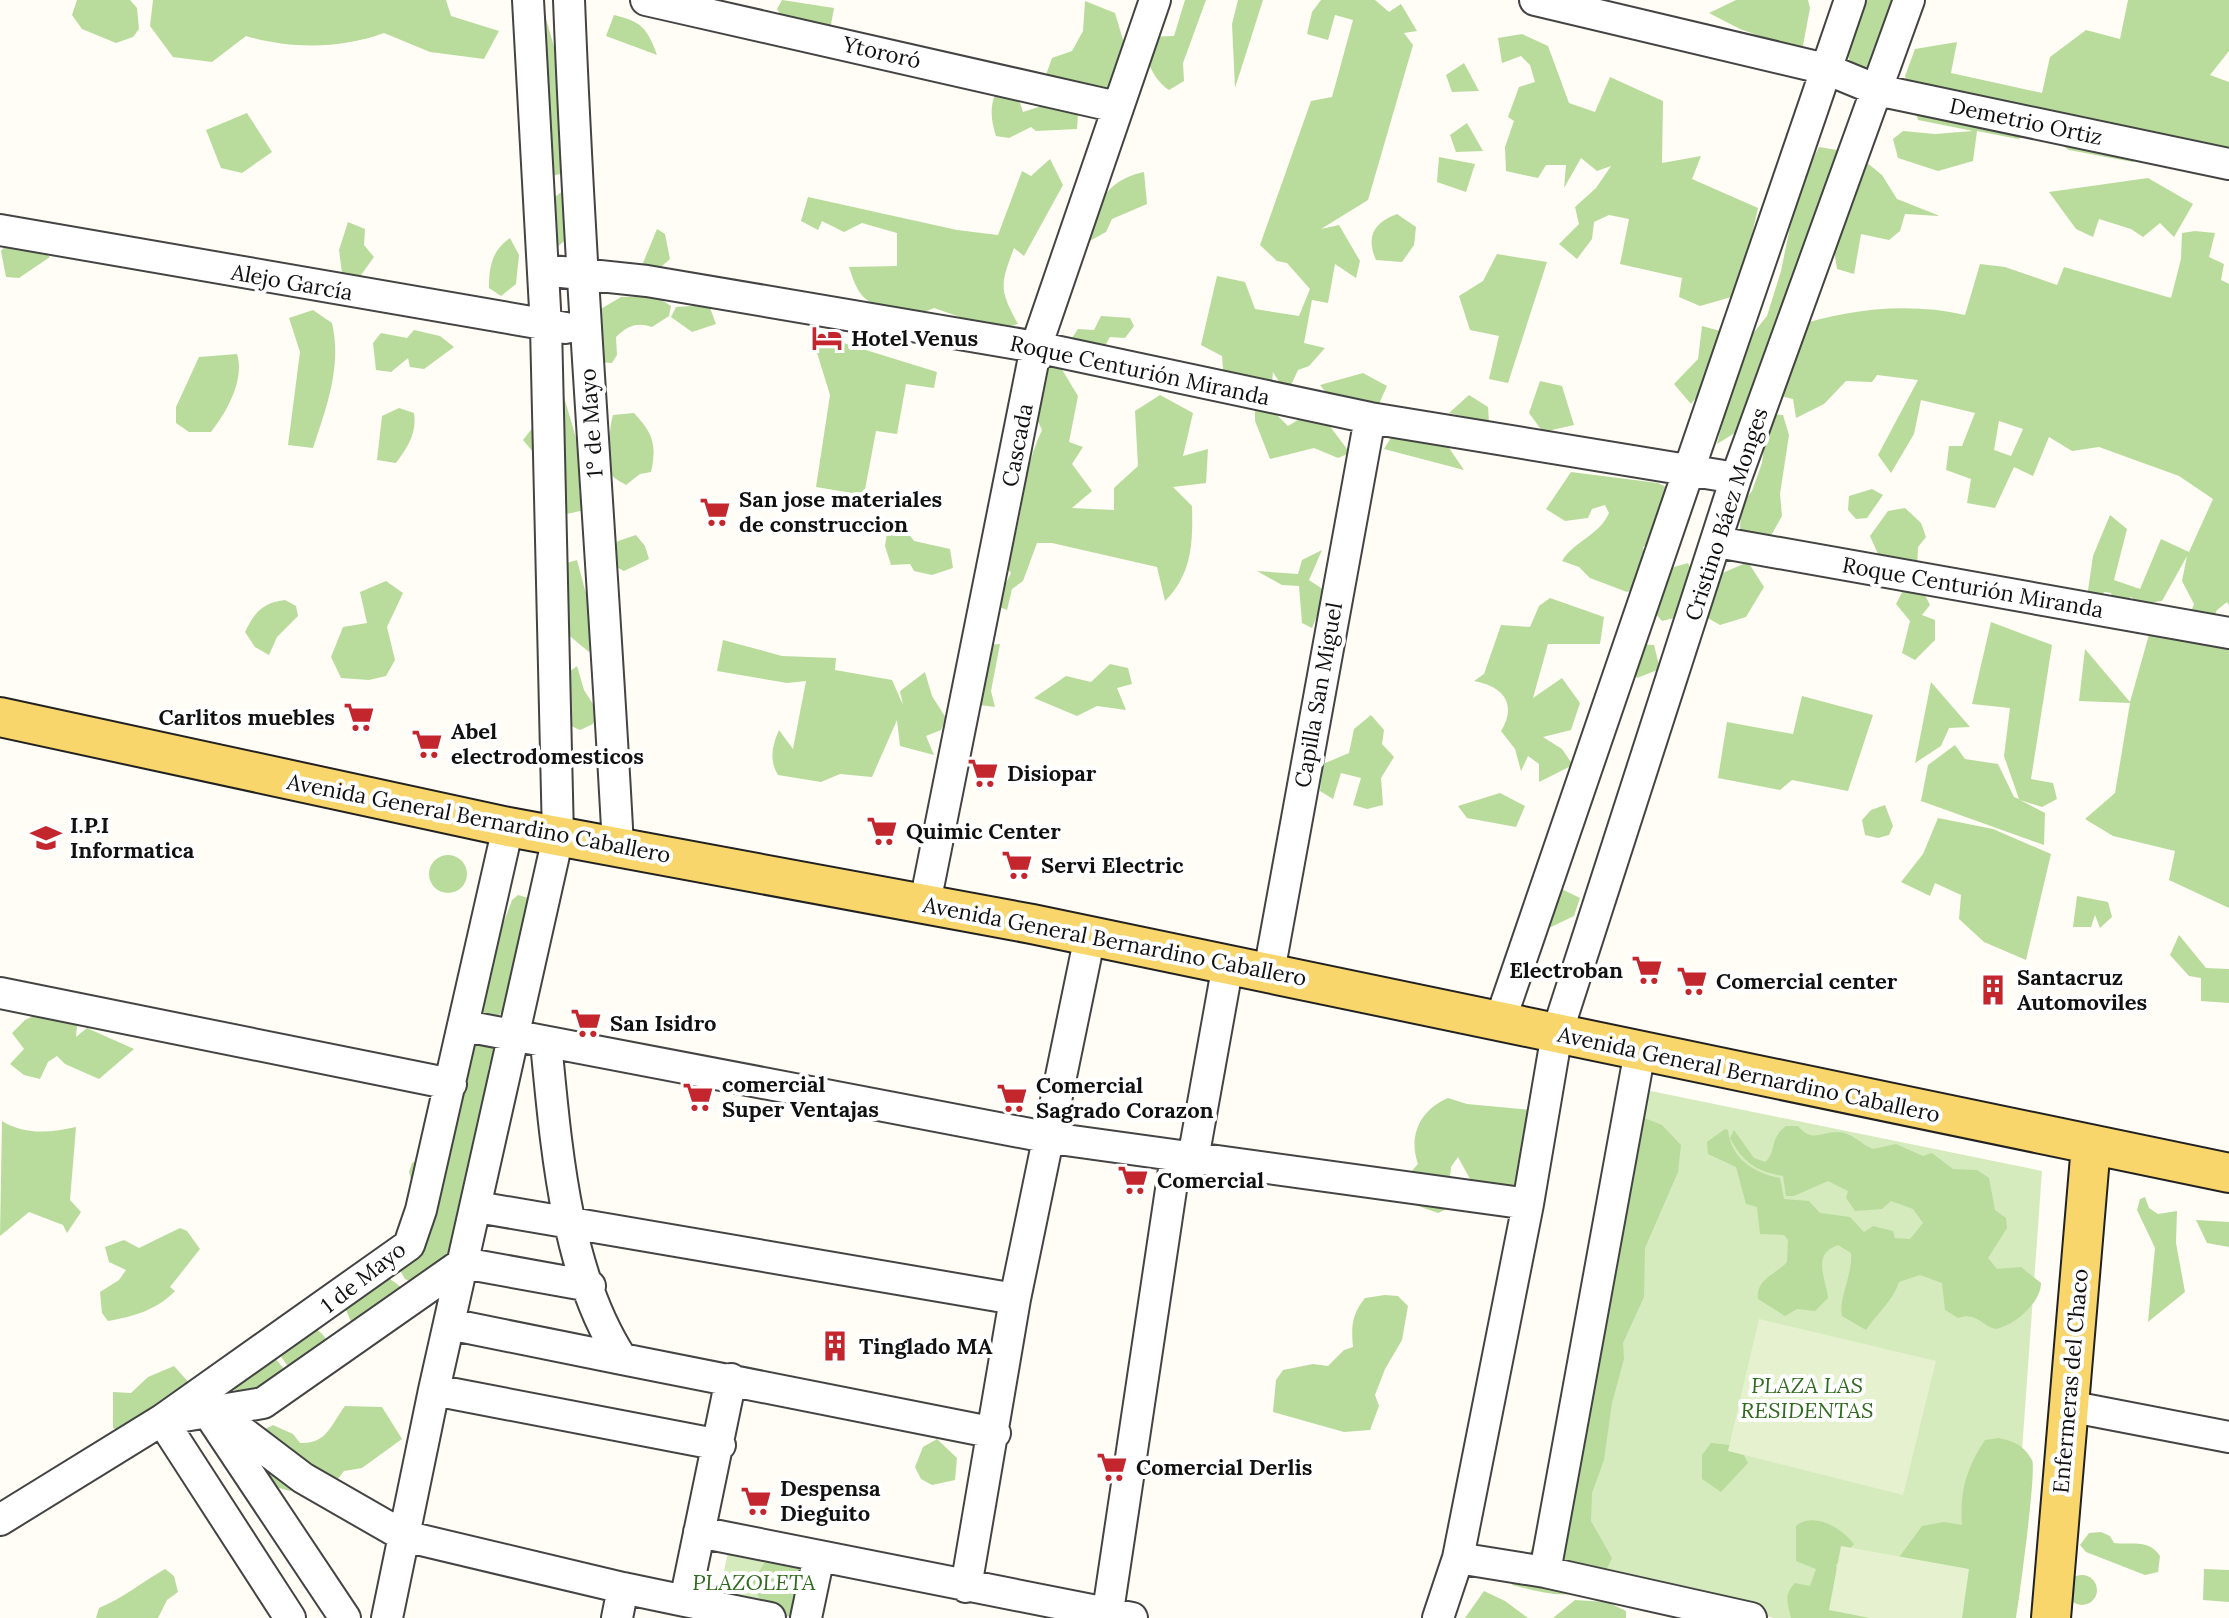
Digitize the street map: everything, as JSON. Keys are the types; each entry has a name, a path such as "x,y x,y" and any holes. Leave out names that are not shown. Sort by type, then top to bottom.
{"main road":[{"name":"Avenida General Bernardino Caballero","path":"0,717 508,827 1090,936 2229,1173"},
{"name":"Enfermeras del Chaco","path":"2051,1618 2091,1145"}],"street":[{"name":"1° de Mayo","path":"387,1618 434,1390 558,837 546,327 528,0"},
{"name":"1° de Mayo","path":"569,0 580,273 618,846"},
{"name":"Ytororó","path":"646,0 1117,107"},
{"name":"Cascada","path":"925,903 1036,347 1155,0"},
{"name":"Demetrio Ortiz","path":"1535,0 1826,69 1877,90 2229,164"},
{"path":"1500,1021 1850,0"},
{"name":"Cristino Báez Monges","path":"1438,1618 1458,1558 1528,1204 1557,1033 1736,478 1909,0"},
{"name":"Alejo García","path":"0,230 546,327 584,329"},
{"name":"Roque Centurión Miranda","path":"543,270 580,273 1036,347 1370,418 1736,478"},
{"name":"Capilla San Miguel","path":"1269,972 1370,418"},
{"name":"Roque Centurión Miranda","path":"1717,542 2229,633"},
{"name":"1 de Mayo","path":"202,1404 272,1344 409,1245 417,1226 465,1026 508,827"},
{"path":"966,1587 995,1433 1015,1299 1051,1138 1090,936"},
{"path":"699,1532 1116,1616 1184,1157 1228,964"},
{"path":"0,993 451,1084"},
{"path":"465,1026 1051,1138 1528,1204"},
{"path":"546,1043 555,1138 569,1223 606,1335 628,1360"},
{"path":"1545,1572 1640,1051"},
{"path":"477,1207 1015,1299"},
{"path":"0,1520 162,1420 202,1404 263,1403 463,1263 590,1286"},
{"path":"449,1324 995,1433"},
{"path":"272,1344 256,1369 255,1422 270,1444 303,1478"},
{"path":"685,1601 720,1445 731,1379"},
{"path":"434,1390 720,1445"},
{"path":"202,1404 303,1478 404,1536 623,1588 770,1618"},
{"path":"202,1404 345,1618"},
{"path":"2068,1406 2229,1437"},
{"path":"162,1420 290,1618"},
{"path":"806,1618 819,1556"},
{"path":"1458,1558 1545,1572 1751,1618"},
{"path":"617,1618 623,1588"}],"green space":[{"path":"77,0 130,0 137,8 139,29 133,37 116,43 82,29 72,15"},
{"path":"153,0 446,0 451,16 499,31 484,59 430,52 384,33 350,42 315,45 280,43 246,36 212,62 173,57 150,26"},
{"path":"782,0 834,8 830,30 781,15 777,9"},
{"path":"1185,0 1206,0 1183,63 1184,81 1169,90 1154,73 1141,37 1174,36"},
{"path":"1238,0 1263,0 1235,88 1232,24"},
{"path":"1321,0 1375,0 1389,12 1401,4 1417,31 1404,33 1413,45 1368,200 1321,229 1339,225 1360,261 1356,278 1335,264 1328,303 1312,300 1304,343 1325,348 1309,366 1298,370 1287,394 1273,372 1271,391 1224,382 1222,356 1201,345 1217,276 1245,282 1255,309 1299,316 1310,289 1287,263 1277,261 1260,245 1311,101 1332,97 1353,20 1335,15 1328,40 1307,34 1312,12"},
{"path":"1736,0 1808,0 1810,8 1802,51 1740,29 1709,13"},
{"path":"1864,0 1900,0 1871,72 1854,70 1843,45"},
{"path":"2128,0 2229,0 2229,51 2210,75 2229,82 2229,171 2172,136 2144,130 2133,162 2069,150 2038,130 2018,139 1977,131 1973,161 1938,171 1898,158 1893,139 1903,131 1935,134 1973,131 1918,120 1905,76 1915,49 1957,42 1951,73 2042,93 2050,57 2086,30 2120,39"},
{"path":"1085,1 1115,13 1131,67 1105,90 1071,81 1041,89 1052,58 1072,51 1083,31"},
{"path":"544,12 557,57 567,173 537,178 519,120 532,80"},
{"path":"614,15 637,23 650,39 657,55 606,36"},
{"path":"1522,34 1548,46 1569,103 1595,112 1610,77 1663,101 1662,163 1701,156 1692,179 1758,208 1751,239 1749,292 1700,306 1679,297 1682,278 1620,264 1629,219 1609,215 1594,222 1592,239 1577,259 1559,244 1579,224 1575,207 1596,188 1611,166 1597,171 1581,158 1564,188 1566,165 1546,165 1538,178 1506,171 1505,147 1514,121 1508,117 1519,87 1535,82 1530,65 1521,56 1502,63 1498,38"},
{"path":"1464,63 1479,91 1452,92 1446,75"},
{"path":"997,90 1017,94 1023,112 1051,103 1078,114 1077,129 1036,131 1031,127 1009,138 996,136 992,113"},
{"path":"247,113 272,152 242,173 221,168 206,130"},
{"path":"1467,123 1483,151 1456,152 1450,135"},
{"path":"1819,147 1855,153 1882,175 1897,199 1940,216 1905,214 1900,231 1889,240 1861,234 1854,274 1837,269 1828,212 1805,242 1754,421 1717,444 1725,413 1721,373 1767,316 1781,271 1798,188"},
{"path":"1439,157 1475,164 1466,192 1437,182"},
{"path":"1050,159 1063,185 1024,256 1014,248 1004,287 1007,303 1018,324 997,330 934,308 915,316 874,304 861,294 849,267 897,266 897,233 862,223 844,232 822,221 818,230 801,221 808,197 957,230 998,235 1022,171 1031,176"},
{"path":"1144,172 1147,204 1112,219 1106,232 1077,248 1109,190 1118,182"},
{"path":"2148,178 2193,204 2174,237 2160,223 2143,237 2131,229 2099,219 2093,237 2076,229 2049,192"},
{"path":"564,190 570,236 555,249 551,200"},
{"path":"1397,214 1416,227 1414,245 1402,262 1376,260 1372,244 1374,232 1382,222"},
{"path":"348,222 365,229 364,245 374,257 356,282 342,273 339,250"},
{"path":"657,229 665,234 670,259 646,280 643,263"},
{"path":"2182,233 2215,233 2209,257 2224,264 2221,280 2229,284 2229,605 2227,602 2217,610 2206,634 2229,638 2229,908 2169,880 2175,851 2113,836 2085,819 2115,793 2130,703 2079,701 2085,649 2130,702 2152,624 2184,630 2194,604 2182,581 2187,556 2162,601 2140,604 2131,597 2116,609 2111,593 2104,592 2100,600 2087,597 2093,556 2110,515 2127,529 2114,580 2140,589 2161,539 2189,552 2213,499 2179,476 2099,447 2072,451 2049,437 2033,476 2014,467 1995,508 1967,503 1971,479 1946,470 1949,446 1962,446 1975,413 1921,400 1914,434 1891,473 1878,455 1918,380 1877,375 1872,382 1846,381 1824,404 1796,418 1793,399 1767,393 1791,328 1833,316 1899,308 1965,315 1980,264 2005,267 2057,285 2064,267 2171,298 2181,259","holes":["1999,421 2023,429 2011,456 1994,450"]},
{"path":"510,238 519,255 516,284 501,296 489,288 490,273 495,254"},
{"path":"10,240 39,249 50,257 19,278 6,277 1,251"},
{"path":"1497,254 1547,262 1508,383 1489,379 1499,336 1470,330 1459,296 1483,281"},
{"path":"655,296 671,306 669,316 652,327 637,325 624,330 616,337 617,355 612,363 598,362 594,313 621,297"},
{"path":"709,305 716,324 692,332 671,317 676,307"},
{"path":"313,310 332,323 335,355 332,386 313,448 288,445 300,352 289,318"},
{"path":"1101,316 1130,318 1134,326 1125,338 1110,337 1102,351 1070,341 1078,329 1094,330"},
{"path":"1702,326 1724,332 1703,389 1691,404 1674,384 1698,359"},
{"path":"414,330 440,336 454,347 424,369 410,367 408,358 391,372 376,370 373,343 381,333 407,338"},
{"path":"827,338 937,372 934,388 906,384 897,434 876,431 864,495 816,487 830,395 814,343"},
{"path":"237,354 237,384 223,415 211,432 189,432 176,423 176,407 199,357"},
{"path":"1055,358 1078,396 1069,442 1083,447 1072,464 1092,491 1072,508 1114,510 1114,488 1138,466 1135,411 1160,395 1193,413 1183,456 1208,449 1206,483 1173,487 1192,506 1192,533 1186,569 1165,601 1157,567 1052,543 1037,543 1023,581 1012,589 1007,610 995,605 1011,573 1005,565 1012,548 1029,465 1042,430 1034,413 1040,369"},
{"path":"1363,373 1387,386 1378,406 1330,397 1320,385"},
{"path":"1540,381 1562,386 1574,425 1543,432 1529,413"},
{"path":"562,390 576,438 592,455 579,490 585,510 557,516 544,465 523,440"},
{"path":"1469,395 1488,407 1489,422 1449,413"},
{"path":"399,408 414,413 411,440 396,463 377,460 382,416"},
{"path":"1255,411 1275,413 1288,426 1311,412 1329,425 1350,453 1338,458 1314,448 1270,459 1255,421"},
{"path":"634,413 652,440 653,463 651,472 640,474 626,485 610,473 610,435 613,415"},
{"path":"1768,414 1783,415 1789,435 1780,494 1782,516 1768,541 1740,532 1741,505 1752,491 1762,463"},
{"path":"1392,436 1445,442 1464,470 1384,449"},
{"path":"1571,472 1658,483 1668,488 1683,535 1665,536 1643,547 1650,582 1627,592 1590,578 1579,567 1562,561 1605,521 1609,513 1605,505 1592,509 1588,518 1565,521 1546,509"},
{"path":"1872,489 1883,495 1867,518 1856,519 1848,510 1849,496"},
{"path":"1905,508 1921,523 1926,537 1918,547 1917,568 1878,554 1870,536 1888,511"},
{"path":"902,525 914,541 950,549 953,568 932,575 914,571 910,564 891,565 885,546 887,533"},
{"path":"636,535 645,546 649,559 624,571 613,565 610,552 618,541"},
{"path":"1322,550 1309,580 1327,592 1312,628 1302,623 1299,586 1282,585 1257,571 1298,574 1302,560"},
{"path":"577,560 585,590 604,627 589,652 560,628 560,565"},
{"path":"1748,562 1764,587 1746,617 1720,625 1701,614 1720,574"},
{"path":"1688,563 1694,577 1678,617 1662,621 1652,610 1667,569"},
{"path":"386,581 403,593 387,627 395,660 386,676 369,680 341,678 331,657 343,627 367,623 360,592"},
{"path":"1906,585 1924,593 1930,605 1922,615 1935,620 1935,640 1915,660 1902,653 1910,621 1896,604"},
{"path":"1550,598 1604,617 1600,644 1548,644 1533,698 1562,678 1580,703 1571,730 1543,737 1562,749 1573,765 1539,782 1539,764 1528,756 1521,771 1515,749 1501,731 1508,712 1504,697 1492,687 1474,681 1484,674 1501,625 1530,627 1539,606"},
{"path":"285,600 296,606 298,616 277,637 269,655 255,647 245,632 260,610 270,603"},
{"path":"1991,622 2052,645 2031,779 2053,783 2057,799 2042,807 2020,800 2045,813 2044,845 1921,801 1928,765 1955,745 1965,759 1998,764 2014,797 2019,799 2004,756 2010,708 1972,704"},
{"path":"723,640 782,656 836,658 835,670 892,680 903,705 900,691 925,672 932,696 946,718 941,730 926,736 934,755 900,746 897,720 872,777 840,774 821,782 778,775 772,753 775,742 779,730 793,749 806,681 787,683 717,671"},
{"path":"1000,644 991,691 995,707 972,704 986,645"},
{"path":"1638,644 1654,645 1660,669 1637,678 1630,667"},
{"path":"1110,664 1128,668 1132,684 1117,688 1126,710 1097,706 1077,716 1034,698 1066,676 1091,682"},
{"path":"577,666 584,690 598,712 593,724 580,730 560,721 552,685"},
{"path":"1931,682 1970,727 1949,728 1941,746 1915,763"},
{"path":"1802,696 1873,715 1848,791 1792,780 1780,790 1718,778 1727,722 1793,734"},
{"path":"1371,715 1384,730 1382,744 1394,757 1381,778 1383,805 1367,809 1353,805 1361,778 1341,773 1333,799 1320,791 1323,764 1349,753 1354,729"},
{"path":"1500,793 1525,806 1516,827 1467,818 1458,806"},
{"path":"1885,805 1893,826 1889,835 1878,838 1865,835 1862,820 1871,810"},
{"path":"1938,818 1993,829 2051,854 2026,960 1984,942 1959,919 1961,895 1935,883 1930,896 1901,882 1923,854"},
{"path":"448,855 461,861 467,874 461,887 448,893 435,887 429,874 435,861"},
{"path":"1547,882 1580,898 1574,916 1549,928"},
{"path":"518,895 528,898 527,909 507,1007 496,1018 480,1021 492,942 502,927 512,900"},
{"path":"2077,896 2108,902 2112,917 2100,928 2095,915 2091,927 2073,927"},
{"path":"2179,935 2206,968 2229,969 2229,1003 2201,1001 2201,978 2189,976 2170,955"},
{"path":"44,1011 78,1015 76,1037 87,1028 134,1049 99,1079 65,1064 57,1056 48,1062 40,1079 24,1075 10,1064 24,1049 12,1033 25,1020"},
{"path":"500,1041 489,1066 463,1244 415,1284 405,1279 398,1267 410,1220 412,1183 409,1172 412,1163 425,1156 427,1147 423,1129 472,1042"},
{"name":"PLAZA LAS RESIDENTAS","path":"1641,1089 2042,1171 2010,1618 1774,1618 1552,1567"},
{"path":"1448,1098 1467,1104 1532,1110 1520,1191 1475,1188 1458,1157 1451,1167 1447,1209 1438,1213 1407,1202 1410,1173 1418,1164 1415,1144 1419,1125 1430,1109"},
{"path":"1642,1117 1662,1125 1681,1145 1678,1172 1645,1248 1644,1297 1623,1343 1624,1359 1612,1403 1604,1460 1592,1493 1591,1521 1612,1558 1593,1585 1582,1591 1557,1594 1512,1585 1537,1539 1552,1470 1603,1201 1607,1146 1628,1120"},
{"path":"2,1121 38,1132 76,1127 70,1200 81,1212 67,1233 63,1225 29,1212 0,1236"},
{"path":"1786,1126 1798,1126 1812,1135 1843,1133 1873,1149 1896,1144 1923,1156 1932,1153 1953,1169 1977,1170 1989,1178 1995,1210 2006,1218 2007,1228 1988,1258 1997,1269 2021,1267 2041,1283 2031,1306 2010,1324 1995,1329 1974,1318 1958,1318 1945,1310 1942,1283 1920,1275 1899,1282 1889,1301 1866,1330 1842,1316 1851,1253 1838,1245 1830,1249 1822,1260 1828,1298 1815,1311 1797,1309 1785,1316 1758,1299 1763,1282 1787,1262 1788,1240 1784,1235 1760,1234 1757,1207 1746,1204 1736,1167 1708,1154 1707,1142 1725,1129 1734,1149 1745,1163 1780,1178 1784,1199 1809,1201 1820,1213 1850,1217 1864,1232 1873,1226 1893,1231 1895,1238 1910,1239 1923,1223 1913,1209 1891,1201 1882,1209 1855,1211 1846,1198 1848,1191 1828,1181 1794,1196 1786,1196 1783,1176 1751,1164 1730,1138 1734,1130 1754,1158 1765,1162 1777,1135"},
{"path":"2145,1197 2149,1208 2158,1214 2177,1211 2176,1243 2185,1292 2148,1322 2155,1248 2137,1210 2140,1199"},
{"path":"2196,1220 2229,1222 2229,1247 2207,1243"},
{"path":"180,1228 187,1231 200,1249 170,1287 175,1291 144,1312 108,1321 102,1313 100,1292 119,1280 126,1270 109,1262 105,1247 124,1240 139,1248"},
{"path":"386,1276 401,1287 404,1299 352,1324 344,1305"},
{"path":"1398,1296 1408,1306 1402,1340 1385,1369 1375,1395 1379,1406 1370,1430 1344,1432 1273,1412 1276,1380 1283,1370 1313,1364 1328,1366 1344,1350 1353,1347 1353,1321 1365,1298"},
{"path":"292,1318 324,1336 337,1371 315,1381 297,1379 272,1344 273,1322"},
{"path":"1759,1319 1936,1361 1903,1495 1728,1451"},
{"path":"270,1352 289,1375 241,1395 232,1387"},
{"path":"174,1366 192,1386 126,1434 113,1428 113,1392 131,1393 148,1377"},
{"path":"345,1406 382,1407 402,1439 362,1468 344,1471 324,1490 301,1493 250,1478 255,1434 273,1425 293,1434 300,1443 309,1443 327,1432"},
{"path":"1999,1438 2023,1448 2032,1460 2033,1468 2016,1618 1791,1618 1787,1600 1789,1592 1795,1583 1810,1586 1816,1569 1796,1561 1796,1526 1811,1520 1819,1521 1836,1528 1854,1544 1836,1565 1838,1584 1897,1560 1922,1526 1944,1522 1962,1525 1963,1491 1973,1460 1985,1440"},
{"path":"937,1439 957,1458 955,1480 932,1485 921,1479 915,1467 923,1447"},
{"path":"1711,1443 1739,1446 1748,1463 1721,1492 1702,1479 1702,1455"},
{"path":"2101,1532 2110,1536 2114,1543 2151,1547 2160,1556 2158,1572 2145,1575 2086,1552 2080,1545 2089,1533"},
{"path":"1841,1546 1969,1569 1962,1618 1870,1618 1829,1610"},
{"name":"PLAZOLETA","path":"728,1552 809,1567 801,1614 718,1600"},
{"path":"766,1560 802,1566 799,1606 790,1617 770,1609 755,1589 753,1582"},
{"path":"165,1569 174,1576 178,1592 167,1600 158,1618 96,1618 99,1608"},
{"path":"2204,1569 2229,1570 2229,1602 2203,1600"},
{"path":"2082,1575 2088,1576 2096,1584 2096,1596 2088,1604 2082,1605 2076,1604 2068,1596 2067,1590 2068,1584 2076,1576"},
{"path":"1484,1591 1505,1601 1528,1618 1465,1618"},
{"path":"1575,1600 1607,1602 1626,1611 1626,1618 1553,1618"}],"place":[{"name":"Hotel Venus","path":"827,338"},
{"name":"San jose materiales de construccion","path":"715,512"},
{"name":"Carlitos muebles","path":"359,717"},
{"name":"Abel electrodomesticos","path":"427,744"},
{"name":"Disiopar","path":"983,773"},
{"name":"Quimic Center","path":"882,831"},
{"name":"I.P.I Informatica","path":"46,838"},
{"name":"Servi Electric","path":"1017,865"},
{"name":"Electroban","path":"1647,970"},
{"name":"Comercial center","path":"1692,981"},
{"name":"Santacruz Automoviles","path":"1993,990"},
{"name":"San Isidro","path":"586,1023"},
{"name":"comercial Super Ventajas","path":"698,1097"},
{"name":"Comercial Sagrado Corazon","path":"1012,1098"},
{"name":"Comercial","path":"1133,1180"},
{"name":"Tinglado MA","path":"835,1346"},
{"name":"Comercial Derlis","path":"1112,1467"},
{"name":"Despensa Dieguito","path":"756,1501"}]}
